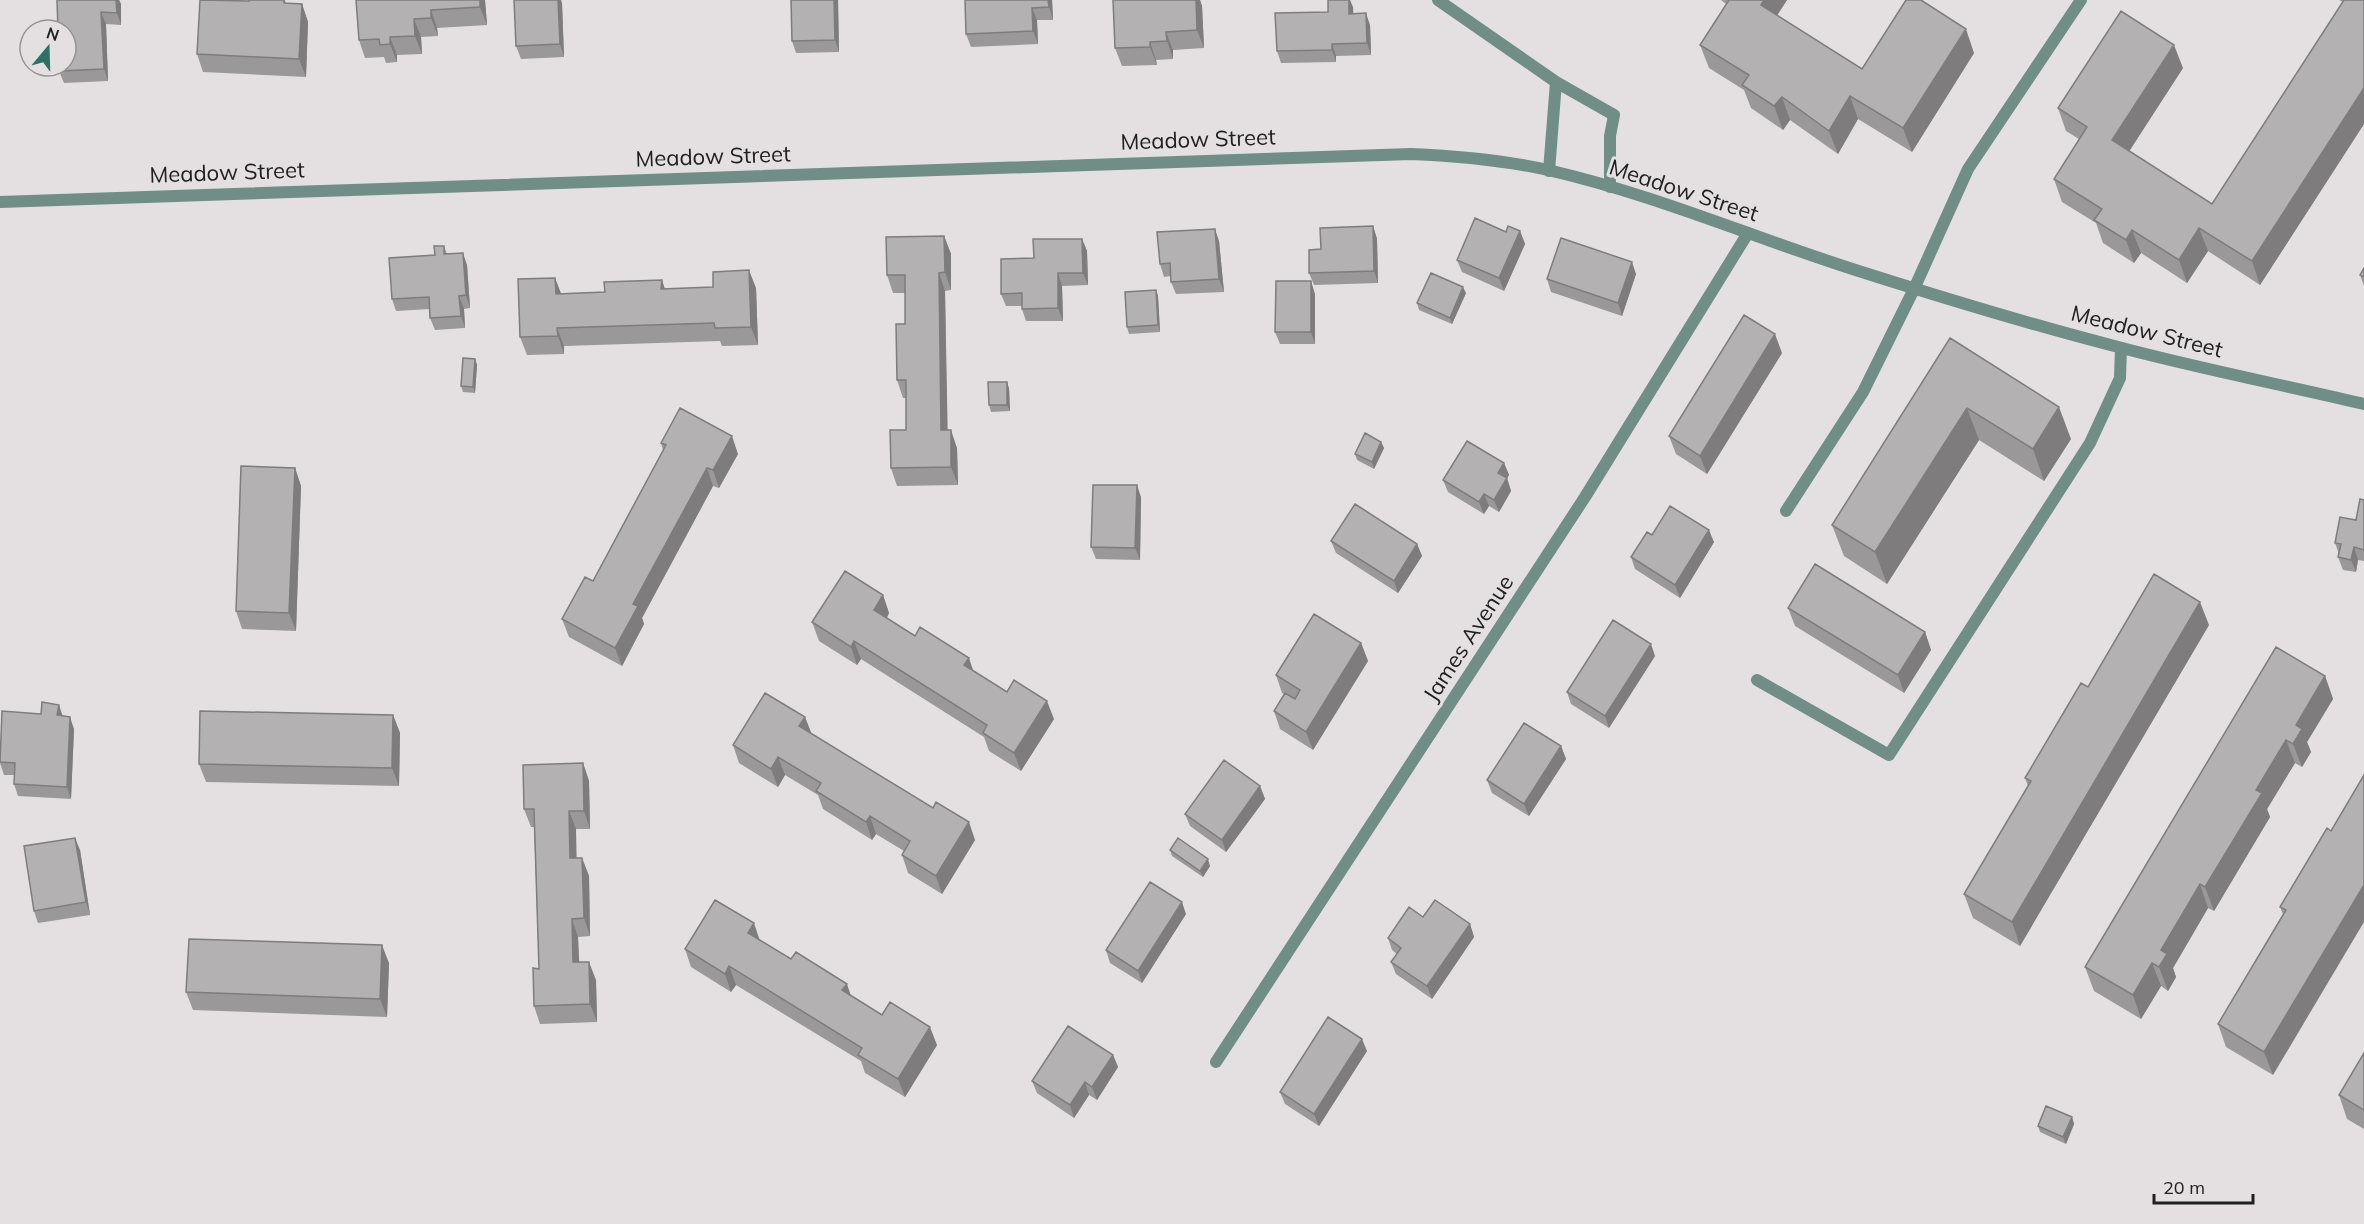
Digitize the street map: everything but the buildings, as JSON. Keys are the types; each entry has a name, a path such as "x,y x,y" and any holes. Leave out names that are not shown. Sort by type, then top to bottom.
{"street":[{"path":"1438,0 1556,82 1614,115 1610,136 1610,187"},
{"path":"1786,511 1863,392 1914,289 1968,169 2081,0"},
{"path":"1549,171 1556,82"},
{"name":"Meadow Street","path":"0,201 1411,154 1473,158 1549,171 1610,187 1914,289 2121,348 2364,404"},
{"name":"James Avenue","path":"1216,1062 1585,497 1748,233"},
{"path":"1757,680 1889,755 2090,443 2120,378 2121,348"}]}
